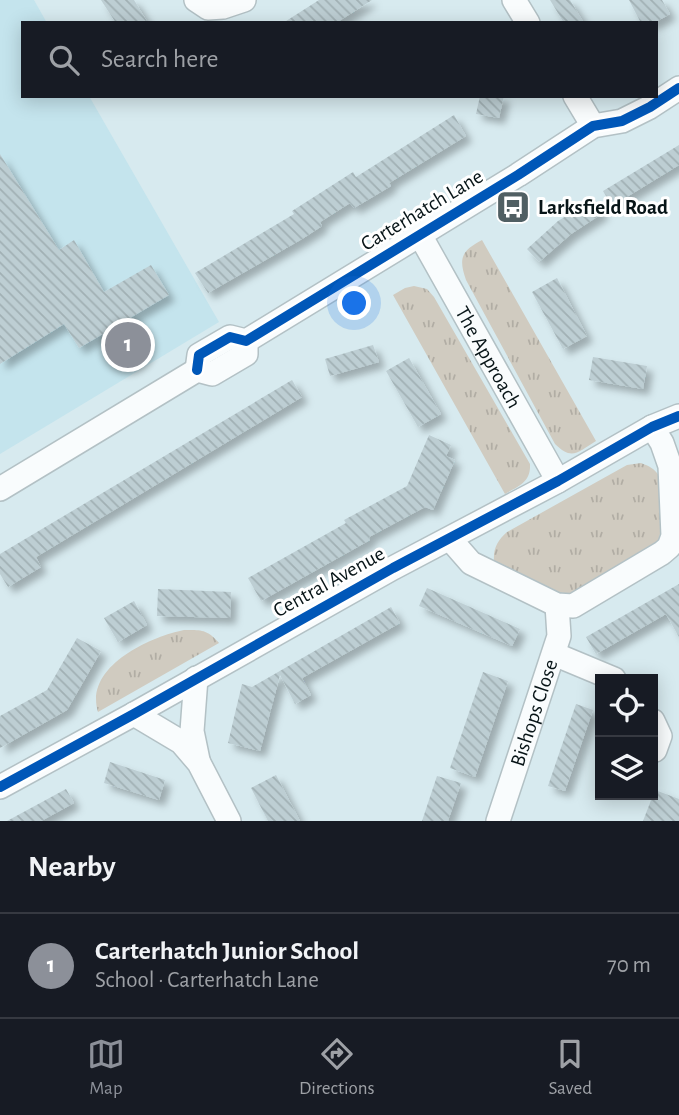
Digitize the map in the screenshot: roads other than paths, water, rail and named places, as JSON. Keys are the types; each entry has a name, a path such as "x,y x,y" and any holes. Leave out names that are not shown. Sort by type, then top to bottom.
{"street":[{"path":"197,0 208,8 223,7 244,0"},
{"path":"514,0 527,21"},
{"name":"Carterhatch Lane","path":"0,489 197,370 212,374 246,354 246,341 518,175 593,126 622,121 679,88"},
{"path":"576,98 593,126"},
{"name":"The Approach","path":"420,235 558,481"},
{"name":"Central Avenue","path":"0,787 393,568 558,481 652,426 679,415"},
{"path":"450,539 471,563 557,605 573,606 662,553 674,551 670,466 662,443 652,426"},
{"name":"Bishops Close","path":"498,821 559,636 557,605"},
{"path":"554,654 602,674"},
{"path":"196,678 192,731 199,763"},
{"path":"134,714 181,742 199,763 229,821"}],"place":[{"name":"Larksfield Road","path":"513,207"},
{"name":"Carterhatch Junior School","path":"128,345"}]}
